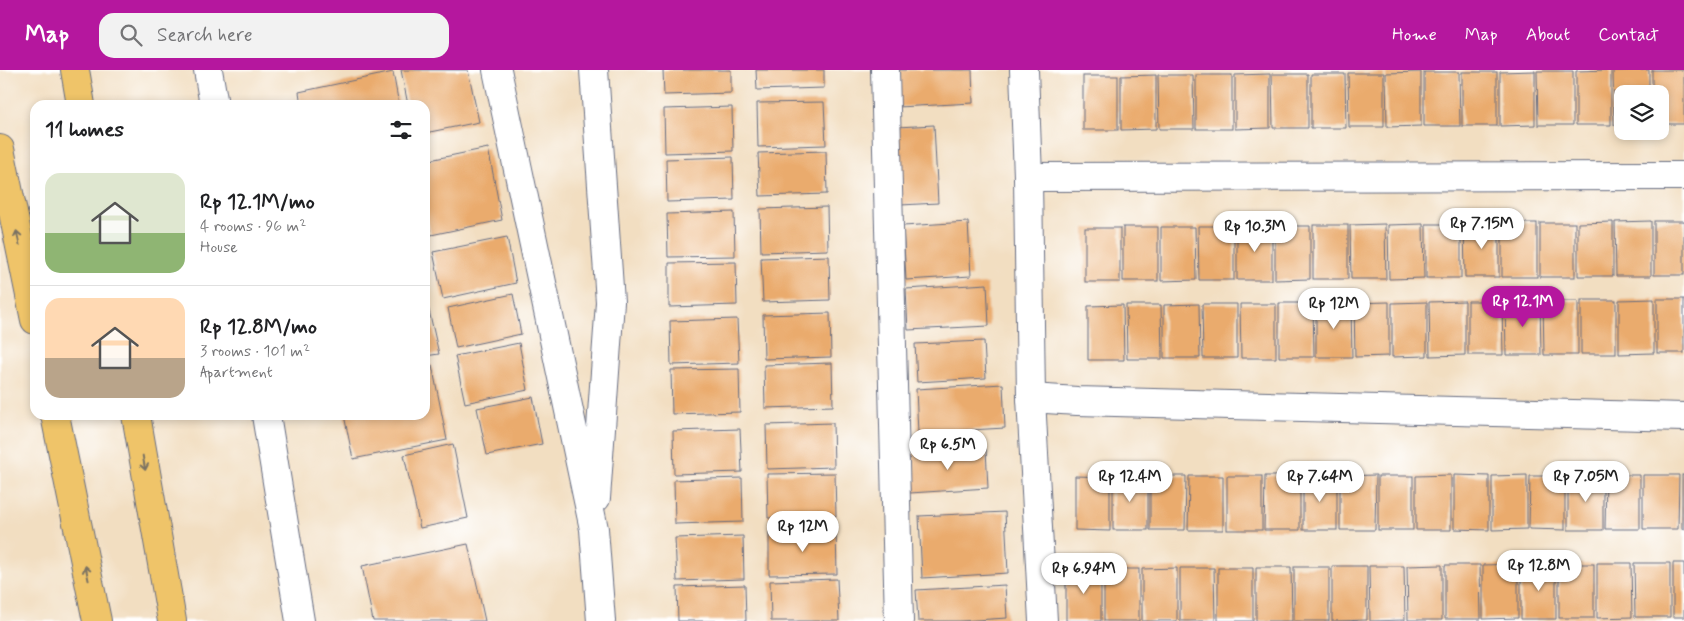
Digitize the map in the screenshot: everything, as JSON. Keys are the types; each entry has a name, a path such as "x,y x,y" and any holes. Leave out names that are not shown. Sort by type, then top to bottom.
{"main road":[{"path":"75,70 80,100"},
{"path":"0,149 30,296"},
{"path":"56,420 97,621"},
{"path":"137,420 172,621"}],"street":[{"path":"208,70 213,100"},
{"path":"497,70 594,530 601,621"},
{"path":"594,70 610,302 594,530"},
{"path":"884,70 899,621"},
{"path":"1024,70 1028,177 1031,398 1044,621"},
{"path":"1028,177 1684,176"},
{"path":"1031,398 1077,401 1684,416"},
{"path":"267,420 300,621"}],"building":[{"path":"401,70 468,70 479,122 430,132 430,100 407,100"},
{"path":"663,70 731,70 731,93 664,95"},
{"path":"756,70 824,70 824,88 757,90"},
{"path":"897,70 972,70 973,103 898,107"},
{"path":"1611,70 1611,125 1576,125 1576,71"},
{"path":"1649,70 1649,85 1614,85 1614,125 1613,71"},
{"path":"1652,70 1684,70 1684,124 1669,124 1669,85 1652,85"},
{"path":"1535,71 1535,125 1500,126 1500,72"},
{"path":"1537,71 1573,71 1573,125 1538,125"},
{"path":"393,72 398,100 300,100 299,92"},
{"path":"1421,72 1421,126 1387,127 1386,73"},
{"path":"1424,72 1459,72 1460,126 1424,126"},
{"path":"1462,72 1497,72 1497,126 1462,126"},
{"path":"1348,73 1384,73 1384,127 1349,127"},
{"path":"1270,74 1270,128 1235,129 1235,75"},
{"path":"1272,74 1308,74 1308,128 1273,128"},
{"path":"1311,74 1345,74 1346,128 1311,128"},
{"path":"1156,75 1156,129 1121,130 1121,76"},
{"path":"1158,75 1193,75 1194,129 1159,129"},
{"path":"1196,75 1232,75 1232,129 1196,129"},
{"path":"1083,76 1118,76 1118,130 1083,130"},
{"path":"824,102 826,145 758,147 757,103"},
{"path":"732,107 733,151 665,153 664,109"},
{"path":"934,125 938,203 901,205 897,127"},
{"path":"488,148 502,220 431,235 430,160"},
{"path":"826,151 827,194 760,196 758,153"},
{"path":"733,157 734,200 667,202 666,159"},
{"path":"827,207 828,250 761,252 760,209"},
{"path":"734,212 735,256 668,257 667,214"},
{"path":"1651,221 1651,276 1616,276 1615,222"},
{"path":"1654,221 1684,221 1684,275 1654,275"},
{"path":"968,222 971,276 906,280 903,226"},
{"path":"1613,222 1613,276 1578,276 1578,223"},
{"path":"1464,223 1499,223 1499,277 1465,277"},
{"path":"1502,223 1537,223 1537,277 1502,277"},
{"path":"1540,223 1575,223 1575,277 1540,277"},
{"path":"1385,224 1386,279 1351,279 1350,225"},
{"path":"1423,224 1424,278 1389,279 1388,225"},
{"path":"1426,224 1461,224 1461,278 1426,278"},
{"path":"1313,225 1348,225 1348,279 1313,279"},
{"path":"1198,226 1234,226 1234,280 1199,280"},
{"path":"1272,226 1272,280 1237,280 1237,227"},
{"path":"1275,226 1310,226 1310,279 1275,280"},
{"path":"1123,227 1158,227 1158,281 1123,281"},
{"path":"1161,227 1195,227 1196,280 1161,281"},
{"path":"1085,228 1120,228 1120,282 1085,282"},
{"path":"507,237 516,283 443,299 433,252"},
{"path":"829,256 830,300 763,302 761,258"},
{"path":"736,262 737,305 669,307 669,263"},
{"path":"987,284 989,326 908,330 906,289"},
{"path":"513,294 521,334 456,348 448,308"},
{"path":"1654,299 1654,353 1619,354 1619,300"},
{"path":"1657,299 1684,299 1684,353 1657,353"},
{"path":"1540,300 1541,355 1506,355 1505,301"},
{"path":"1581,300 1616,300 1616,354 1581,354"},
{"path":"1465,301 1465,355 1430,356 1429,302"},
{"path":"1468,301 1502,301 1503,355 1468,355"},
{"path":"1543,301 1578,301 1578,355 1544,355"},
{"path":"1389,302 1389,356 1355,357 1354,303"},
{"path":"1427,302 1427,356 1392,357 1392,303"},
{"path":"1279,303 1313,303 1314,357 1279,357"},
{"path":"1316,303 1351,303 1352,357 1316,357"},
{"path":"1199,304 1200,358 1164,358 1164,305"},
{"path":"1202,304 1237,304 1237,358 1203,358"},
{"path":"1240,304 1276,304 1276,358 1241,358"},
{"path":"1123,305 1124,360 1088,360 1088,306"},
{"path":"1126,305 1161,305 1162,359 1127,359"},
{"path":"830,313 831,357 764,359 763,315"},
{"path":"430,315 439,354 430,355"},
{"path":"737,319 739,363 671,365 670,321"},
{"path":"984,341 986,378 917,382 915,344"},
{"path":"519,343 528,390 465,403 455,356"},
{"path":"832,363 833,406 765,408 764,365"},
{"path":"430,365 432,365 447,440 353,459 345,420 430,420"},
{"path":"739,369 740,412 672,414 671,370"},
{"path":"1003,384 1005,428 918,433 916,389"},
{"path":"533,397 542,444 487,455 477,408"},
{"path":"833,423 834,467 767,469 766,425"},
{"path":"740,429 742,472 674,474 673,431"},
{"path":"453,444 468,518 420,528 404,455"},
{"path":"986,449 988,488 910,493 908,453"},
{"path":"835,473 836,516 768,518 767,474"},
{"path":"1376,475 1375,530 1340,530 1340,476"},
{"path":"1451,475 1451,530 1416,530 1416,476"},
{"path":"1454,475 1489,476 1489,530 1454,529"},
{"path":"1527,475 1527,529 1492,530 1492,476"},
{"path":"1606,475 1640,475 1640,529 1605,529"},
{"path":"1643,475 1679,475 1678,529 1643,529"},
{"path":"1682,475 1684,475 1684,529 1682,529"},
{"path":"1075,476 1110,477 1110,531 1075,530"},
{"path":"1113,476 1148,476 1148,530 1113,530"},
{"path":"1150,476 1186,476 1185,530 1150,530"},
{"path":"1189,476 1223,476 1223,530 1188,530"},
{"path":"1227,476 1262,476 1262,530 1227,530"},
{"path":"1265,476 1300,476 1300,530 1264,530"},
{"path":"1303,476 1337,476 1337,530 1303,530"},
{"path":"1378,476 1413,476 1413,530 1378,530"},
{"path":"1530,476 1565,476 1565,530 1529,529"},
{"path":"1568,476 1603,476 1603,530 1568,530"},
{"path":"742,478 743,522 675,524 674,480"},
{"path":"1005,512 1008,573 922,578 919,516"},
{"path":"836,530 837,574 769,575 769,532"},
{"path":"743,536 744,579 677,581 675,538"},
{"path":"468,544 485,621 373,621 362,566"},
{"path":"1597,563 1631,563 1632,617 1597,618"},
{"path":"1634,563 1670,563 1670,617 1635,617"},
{"path":"1673,563 1684,563 1684,617 1673,617"},
{"path":"1518,564 1518,618 1483,619 1483,565"},
{"path":"1556,564 1556,619 1521,619 1521,565"},
{"path":"1559,564 1594,564 1594,618 1559,618"},
{"path":"1442,565 1442,620 1408,620 1407,566"},
{"path":"1445,565 1480,565 1481,619 1445,619"},
{"path":"1332,566 1367,566 1367,620 1332,621"},
{"path":"1369,566 1404,566 1405,620 1370,621"},
{"path":"1256,567 1291,567 1292,621 1256,621"},
{"path":"1294,567 1329,567 1329,621 1294,621"},
{"path":"1177,568 1177,621 1142,621 1142,569"},
{"path":"1180,568 1214,568 1215,621 1180,621"},
{"path":"1218,568 1253,568 1253,621 1218,621"},
{"path":"1101,569 1101,621 1066,621 1066,570"},
{"path":"1104,569 1139,569 1139,621 1104,621"},
{"path":"837,579 839,621 771,621 770,581"},
{"path":"745,585 746,621 678,621 677,587"},
{"path":"1005,585 1007,618 918,621 916,590"}]}
